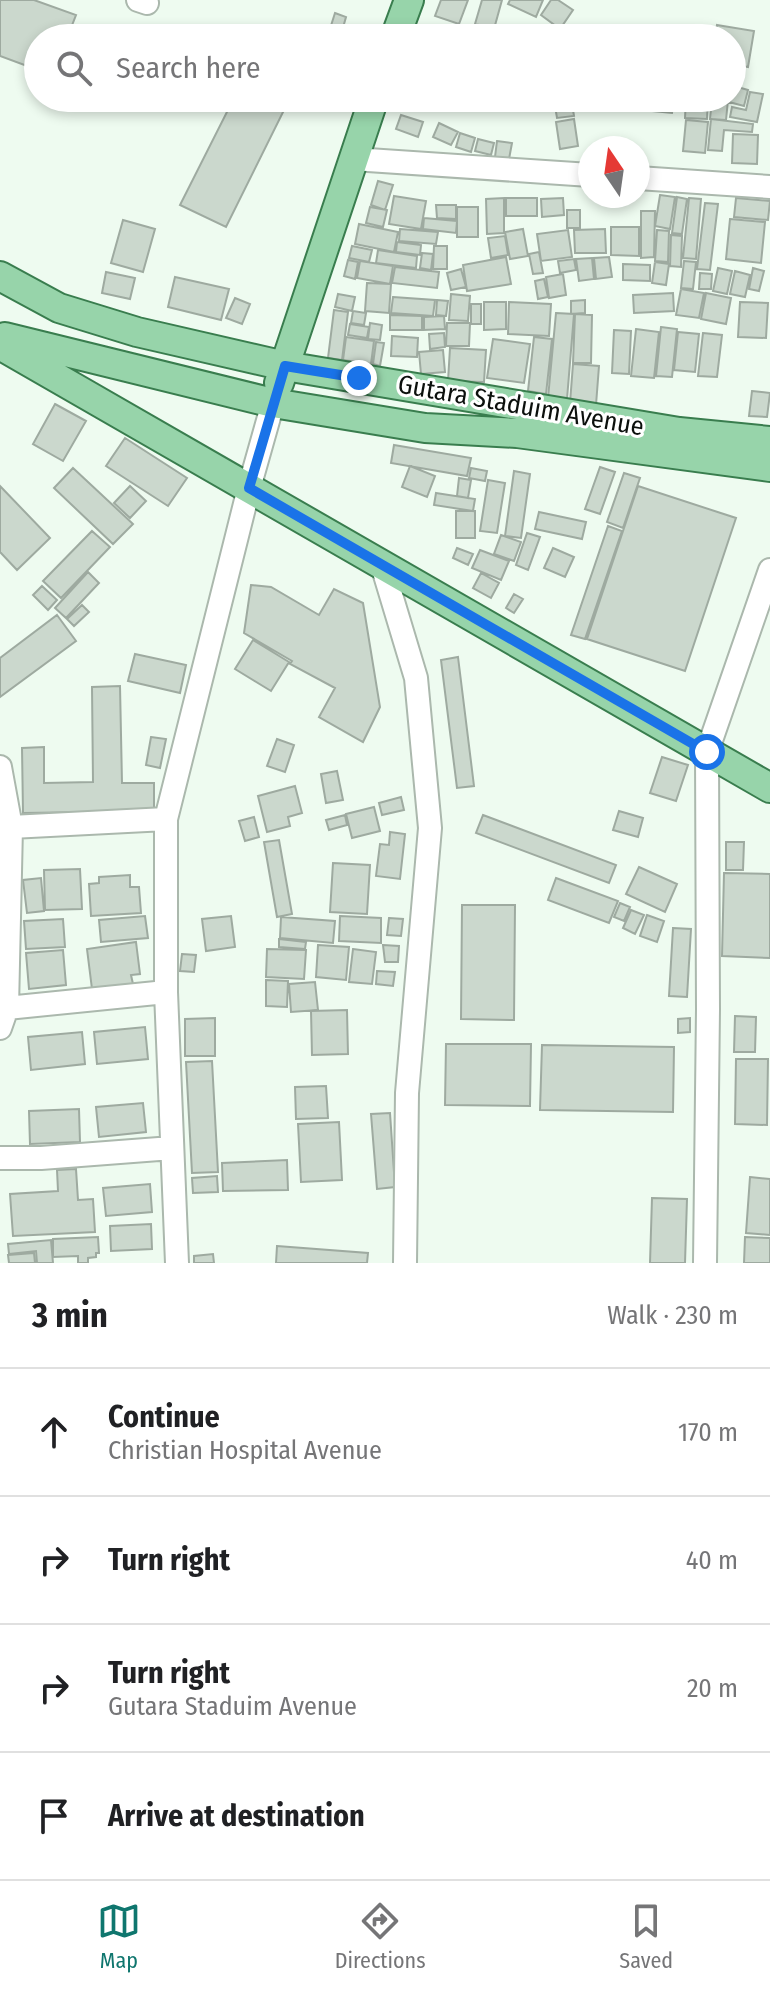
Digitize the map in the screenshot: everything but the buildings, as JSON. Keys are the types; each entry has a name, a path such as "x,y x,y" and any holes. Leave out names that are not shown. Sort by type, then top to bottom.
{"main road":[{"path":"400,24 409,0"},
{"path":"273,403 369,112"},
{"name":"Gutara Staduim Avenue","path":"0,276 59,308 137,332 285,366 679,432 770,441"},
{"path":"0,335 273,403 425,428 517,433 770,467"},
{"path":"0,345 770,788"}],"street":[{"path":"353,159 578,174"},
{"path":"650,179 770,187"},
{"path":"177,1263 166,992 166,819 273,403"},
{"path":"382,565 416,678 430,828 407,1093 405,1263"},
{"path":"705,1263 707,752 770,570"},
{"path":"0,767 11,827 4,1018 166,992"},
{"path":"11,827 166,819"},
{"path":"0,1158 172,1148"}],"route":[{"path":"359,378 285,366 249,488 707,752"}]}
